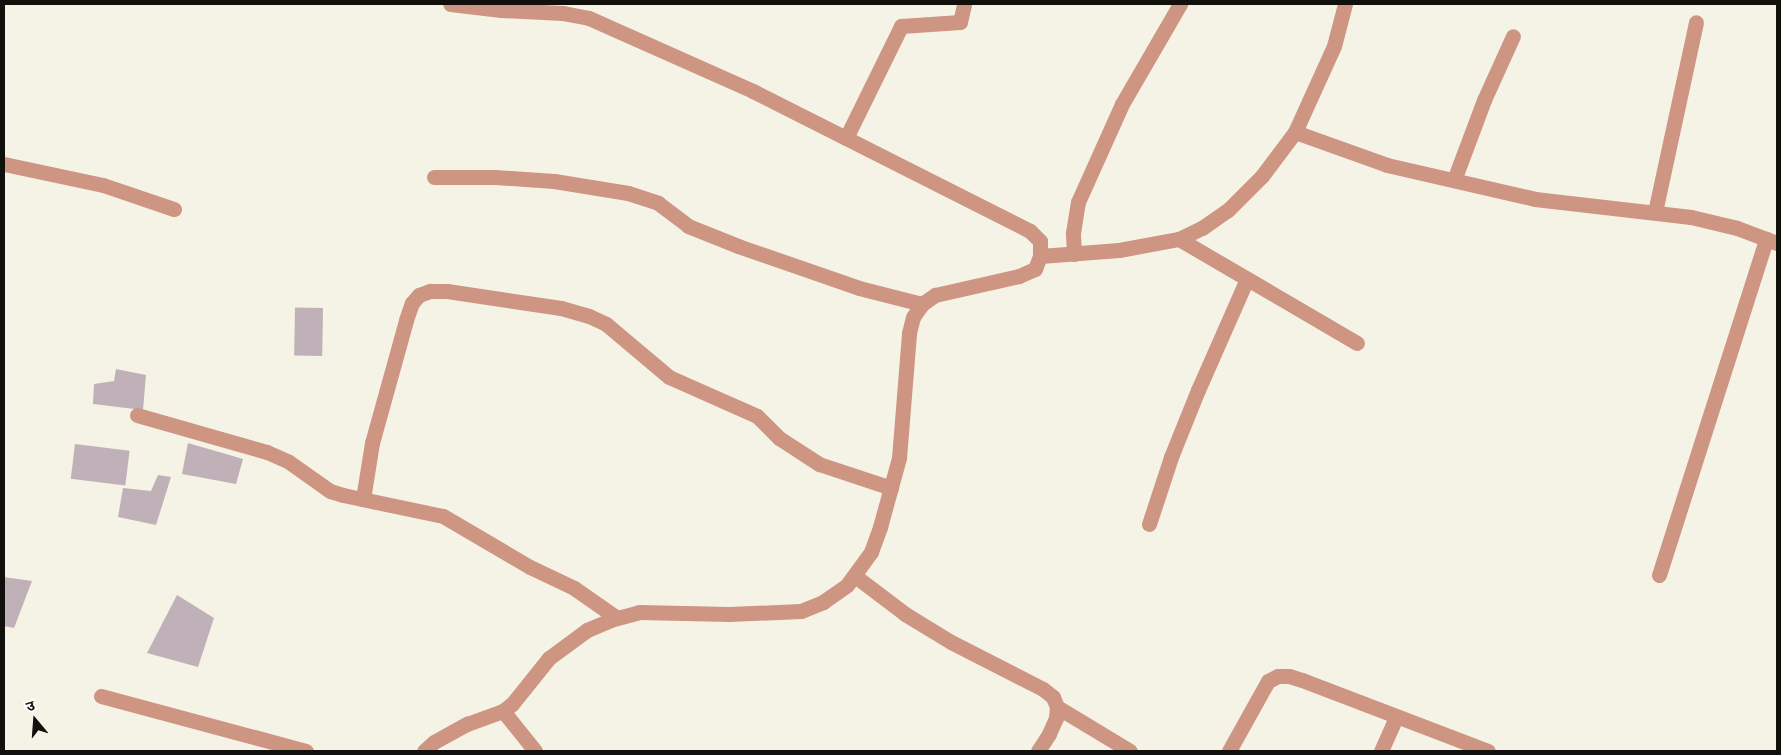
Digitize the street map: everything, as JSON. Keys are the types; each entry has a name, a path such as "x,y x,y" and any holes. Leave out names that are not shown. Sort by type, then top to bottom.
{"street":[{"path":"424,751 434,742 467,724 503,712 512,704 549,658 588,630 617,618 639,612 728,614 801,611 823,602 847,585 871,552 899,458 909,333 913,317 922,304 935,295 1019,276 1035,269 1040,256 1040,241 1030,231 753,90 589,18 563,13 500,10 450,4"},
{"path":"846,138 901,26 960,22 964,4"},
{"path":"1074,254 1073,233 1078,202 1122,104 1180,4"},
{"path":"1040,256 1119,250 1179,240 1202,228 1228,210 1262,176 1295,132 1334,46 1344,4"},
{"path":"1655,212 1696,22"},
{"path":"1454,180 1484,100 1513,36"},
{"path":"1295,132 1387,165 1535,198 1655,212 1720,223 1771,241 1658,575"},
{"path":"4,164 104,185 174,209"},
{"path":"434,177 496,177 554,181 628,193 658,203 688,226 720,239 859,288 922,304"},
{"path":"1179,240 1357,342"},
{"path":"1149,524 1170,458 1187,415 1247,279"},
{"path":"363,499 372,443 406,320 412,303 418,295 430,291 447,291 561,308 588,316 606,324 669,377 757,416 779,438 819,464 891,488"},
{"path":"137,416 267,452 289,462 330,491 443,516 530,567 582,593 617,618"},
{"path":"855,576 905,614 952,642 1043,689 1053,697 1057,707 1050,734 1038,751"},
{"path":"1229,751 1268,681 1278,676 1289,676 1302,680 1488,751"},
{"path":"101,696 306,751"},
{"path":"1057,707 1130,751"},
{"path":"503,712 535,751"},
{"path":"1381,751 1396,717"}],"building":[{"path":"295,308 323,308 322,356 294,356"},
{"path":"116,369 146,375 143,410 93,404 94,384 114,381"},
{"path":"188,443 243,459 236,484 182,474"},
{"path":"75,444 130,451 125,485 71,479"},
{"path":"158,475 171,477 156,525 118,517 123,488 151,491"},
{"path":"4,577 32,581 14,628 4,626"},
{"path":"177,595 214,618 198,667 147,653"}]}
